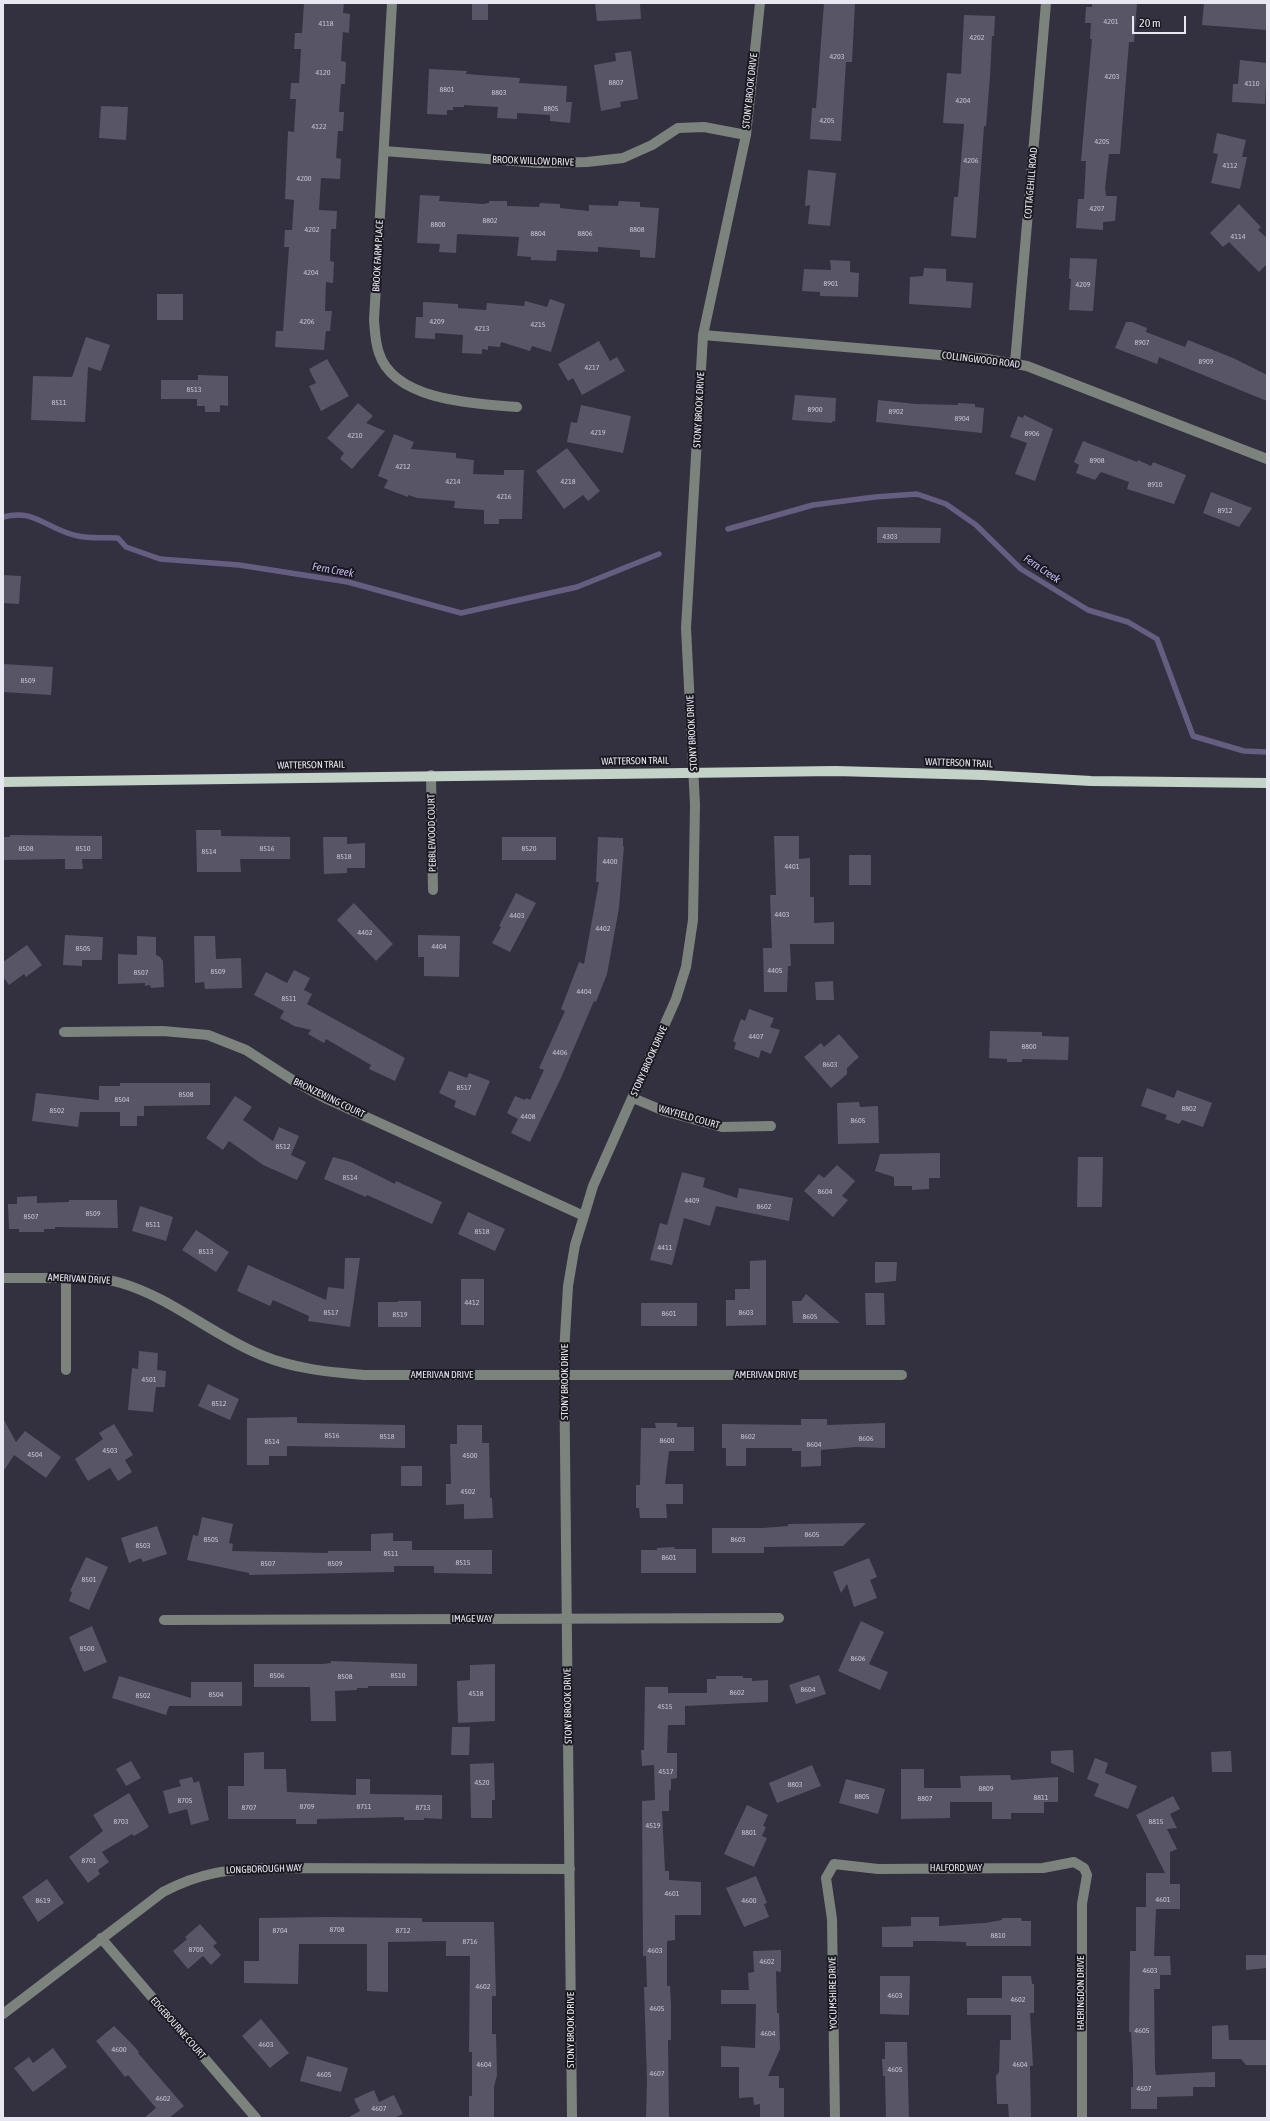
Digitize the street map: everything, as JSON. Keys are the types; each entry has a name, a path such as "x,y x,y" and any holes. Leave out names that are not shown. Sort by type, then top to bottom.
{"main road":[{"name":"WATTERSON TRAIL","path":"3,782 431,775 835,771 983,775 1091,781 1267,783"}],"street":[{"name":"BROOK FARM PLACE","path":"392,3 374,320 379,354 388,369 398,379 418,390 444,399 517,408"},
{"name":"STONY BROOK DRIVE","path":"572,2118 564,1353 568,1286 575,1245 593,1186 676,999 686,967 693,920 694,772 686,628 703,335 746,135 760,3"},
{"name":"COTTAGEHILL ROAD","path":"1015,363 1046,3"},
{"name":"BROOK WILLOW DRIVE","path":"384,151 540,163 586,162 622,158 652,145 678,128 704,126 746,135"},
{"name":"COLLINGWOOD ROAD","path":"703,335 987,358 1015,363 1027,366 1267,460"},
{"name":"PEBBLEWOOD COURT","path":"431,775 433,890"},
{"name":"BRONZEWING COURT","path":"64,1032 178,1031 208,1035 223,1039 246,1050 294,1081 328,1099 584,1216"},
{"name":"WAYFIELD COURT","path":"633,1098 664,1111 722,1127 771,1126"},
{"name":"AMERIVAN DRIVE","path":"3,1278 104,1279 121,1282 161,1298 260,1355 298,1368 327,1372 364,1375 902,1375"},
{"path":"66,1278 66,1370"},
{"name":"IMAGE WAY","path":"164,1620 779,1618"},
{"name":"HALFORD WAY","path":"830,1871 834,1864 840,1863 885,1869 1043,1868 1074,1862 1084,1868"},
{"name":"HAERINGDON DRIVE","path":"1082,2118 1082,1904 1087,1875 1084,1868"},
{"name":"LONGBOROUGH WAY","path":"3,2014 101,1938 164,1892 194,1877 232,1869 570,1869"},
{"name":"YOCUMSHIRE DRIVE","path":"830,1871 826,1878 832,1918 834,2118"},
{"name":"EDGEBOURNE COURT","path":"101,1938 256,2118"}],"building":[{"path":"304,3 344,3 343,13 350,14 349,33 343,32 341,61 346,62 345,84 341,84 339,112 344,112 343,131 338,131 336,158 341,159 340,179 321,178 319,210 337,211 336,229 331,229 330,261 334,262 333,283 326,282 325,311 332,311 330,331 326,331 324,350 275,347 276,331 283,331 289,247 284,247 285,230 292,230 294,200 285,199 288,131 294,132 296,99 290,99 291,83 299,83 301,49 294,49 295,33 302,33"},
{"path":"472,3 488,3 488,20 472,20"},
{"path":"595,3 640,3 641,19 597,21"},
{"path":"824,3 855,3 852,62 846,62 841,141 810,139 812,108 816,108"},
{"path":"1092,3 1137,3 1134,42 1129,42 1120,154 1109,154 1105,188 1106,196 1117,196 1115,221 1103,222 1103,230 1076,228 1078,199 1084,199 1086,161 1081,161 1092,39 1090,39 1091,23 1085,23 1086,7 1092,7"},
{"path":"1204,3 1267,3 1267,30 1202,25"},
{"path":"964,15 995,16 994,36 992,36 986,126 984,126 976,238 951,236 954,197 958,197 964,124 943,123 947,73 961,74"},
{"path":"631,51 638,99 620,102 621,107 601,111 594,65 616,61 615,53"},
{"path":"1240,60 1267,63 1265,104 1232,102 1233,84 1238,84"},
{"path":"429,69 467,71 466,74 520,78 519,83 567,86 566,102 572,102 570,123 550,121 550,115 517,113 517,119 497,118 498,107 464,105 464,107 453,107 453,110 447,110 447,115 427,114"},
{"path":"101,106 128,107 126,140 99,138"},
{"path":"1217,133 1246,140 1242,157 1247,157 1240,189 1211,183 1218,154 1213,153"},
{"path":"808,170 836,173 830,226 808,224 810,205 805,206"},
{"path":"420,195 440,196 439,201 483,204 489,203 489,201 507,201 507,206 539,207 540,203 560,204 560,208 589,211 589,205 618,206 619,201 640,202 640,207 659,208 655,258 640,257 640,250 598,247 598,252 557,250 556,261 531,260 531,257 517,256 519,237 457,234 456,253 439,252 440,244 417,243"},
{"path":"1239,204 1261,227 1258,230 1267,238 1267,264 1259,272 1229,242 1223,247 1210,233"},
{"path":"1070,258 1097,259 1093,311 1069,310 1071,279 1069,279"},
{"path":"830,260 850,261 850,272 859,273 858,297 820,296 820,292 802,291 804,269 831,270"},
{"path":"924,268 946,269 946,281 973,283 971,308 909,304 910,277 923,276"},
{"path":"157,294 183,294 183,320 157,320"},
{"path":"550,299 565,304 551,352 532,346 530,351 501,342 500,347 488,346 488,350 482,349 482,354 462,353 463,335 435,333 435,339 415,338 416,317 423,317 423,302 458,304 458,308 486,310 487,303 524,306 525,301 547,307"},
{"path":"1126,322 1132,322 1147,328 1146,332 1185,347 1188,340 1233,358 1267,375 1267,401 1159,357 1157,364 1115,348"},
{"path":"86,337 110,345 101,371 88,367 85,422 31,420 33,376 72,377"},
{"path":"599,341 610,361 617,357 625,371 582,395 573,378 568,381 558,364"},
{"path":"327,359 349,396 321,411 309,386 316,383 309,369"},
{"path":"198,375 228,376 228,406 220,405 220,412 205,412 205,406 197,406 197,399 161,399 161,380 198,380"},
{"path":"795,395 836,398 835,422 792,420"},
{"path":"878,400 916,404 975,404 975,407 984,408 982,433 876,422"},
{"path":"358,403 373,416 366,423 385,431 352,469 340,459 344,453 327,438"},
{"path":"581,405 631,416 623,453 567,442 571,422 577,423"},
{"path":"1024,415 1053,429 1035,481 1015,474 1027,443 1010,437 1018,416 1023,418"},
{"path":"394,434 414,442 411,449 456,453 456,458 474,460 473,474 504,475 504,470 524,470 522,519 499,519 499,524 484,524 484,510 454,508 455,501 417,498 408,495 408,497 384,488 388,480 378,476"},
{"path":"1083,441 1137,462 1138,460 1151,466 1153,462 1186,475 1174,504 1127,489 1129,482 1101,472 1095,480 1076,473 1079,465 1074,462"},
{"path":"567,448 600,491 588,501 583,495 564,509 536,471"},
{"path":"1211,492 1252,508 1239,527 1203,513"},
{"path":"877,527 941,528 940,543 877,543"},
{"path":"3,575 21,576 19,604 3,603"},
{"path":"3,664 53,667 51,695 3,692"},
{"path":"196,830 221,830 221,836 290,837 290,859 240,859 241,872 197,872"},
{"path":"10,835 102,836 102,859 82,859 83,869 65,869 65,859 3,860 3,837 10,837"},
{"path":"774,836 799,836 799,859 810,858 810,897 814,897 814,923 834,922 834,944 790,944 791,966 788,966 787,992 764,992 763,948 772,948 770,895 776,895"},
{"path":"323,837 347,837 347,844 365,843 365,868 347,868 347,873 324,874"},
{"path":"502,837 556,837 556,860 502,860"},
{"path":"598,837 623,838 623,847 624,846 619,908 607,974 596,1002 594,1001 561,1078 530,1142 511,1133 518,1119 507,1113 515,1096 525,1100 526,1098 530,1100 544,1070 539,1068 565,1011 561,1009 579,962 584,964 599,882 596,882"},
{"path":"849,855 871,855 871,885 849,885"},
{"path":"516,893 536,903 510,952 492,943"},
{"path":"354,903 393,944 376,961 337,920"},
{"path":"65,935 103,937 102,960 82,960 82,966 63,965"},
{"path":"418,935 460,936 459,977 424,976 424,957 418,957"},
{"path":"137,936 156,937 156,955 163,961 164,987 151,988 150,985 145,986 145,983 118,984 118,954 137,955"},
{"path":"194,936 215,936 216,959 241,958 242,988 205,989 204,982 195,983"},
{"path":"27,945 42,965 26,977 24,974 9,985 3,977 3,962"},
{"path":"294,970 310,978 304,990 312,994 307,1004 405,1058 395,1081 369,1069 371,1065 326,1039 324,1043 308,1034 311,1030 294,1026 280,1018 284,1011 254,995 266,972 287,983"},
{"path":"833,981 834,1000 816,1000 815,982"},
{"path":"749,1009 774,1018 770,1027 780,1030 771,1054 761,1050 759,1058 734,1049 736,1043 733,1041 741,1019 745,1021"},
{"path":"990,1031 1042,1032 1042,1036 1069,1037 1068,1060 1022,1059 1022,1062 1007,1062 1007,1059 989,1058"},
{"path":"839,1034 859,1057 847,1068 847,1074 831,1088 804,1057 821,1043 824,1047"},
{"path":"449,1071 467,1078 469,1073 490,1081 475,1116 454,1107 456,1101 439,1093"},
{"path":"120,1083 210,1083 210,1105 144,1106 144,1116 137,1116 137,1126 120,1126 120,1112 80,1112 78,1127 32,1121 36,1093 99,1100 99,1086 120,1086"},
{"path":"1147,1088 1174,1098 1177,1090 1212,1103 1203,1127 1182,1120 1179,1124 1165,1119 1167,1115 1141,1106"},
{"path":"235,1096 252,1107 243,1120 273,1141 279,1127 299,1136 291,1155 306,1162 297,1180 263,1165 229,1141 223,1150 206,1138"},
{"path":"859,1102 860,1107 878,1106 879,1143 838,1144 837,1103"},
{"path":"940,1153 940,1178 929,1178 929,1189 912,1190 912,1186 894,1186 894,1177 875,1171 880,1154"},
{"path":"333,1157 351,1162 395,1184 396,1181 442,1202 432,1224 367,1195 366,1197 324,1179"},
{"path":"1078,1157 1103,1157 1102,1207 1077,1207"},
{"path":"837,1165 855,1181 842,1196 848,1200 833,1217 804,1191 819,1174 824,1178"},
{"path":"682,1172 705,1178 703,1187 737,1198 739,1188 793,1198 789,1221 716,1206 710,1226 684,1218 672,1265 650,1260 660,1223 667,1225"},
{"path":"37,1196 37,1203 69,1202 69,1200 117,1200 118,1228 55,1227 55,1229 44,1229 44,1232 19,1232 19,1229 9,1229 8,1204 17,1204 17,1197"},
{"path":"140,1206 173,1217 166,1241 132,1231"},
{"path":"468,1212 505,1229 495,1251 458,1234"},
{"path":"196,1230 229,1252 216,1272 182,1250"},
{"path":"345,1258 360,1258 350,1327 308,1321 309,1316 273,1300 270,1306 237,1291 248,1265 326,1300 328,1287 344,1289"},
{"path":"766,1260 766,1325 726,1326 726,1300 735,1300 735,1289 750,1289 750,1261"},
{"path":"875,1262 897,1262 896,1281 875,1283"},
{"path":"461,1279 484,1279 484,1325 461,1325"},
{"path":"865,1293 884,1293 885,1325 866,1325"},
{"path":"806,1294 840,1323 793,1323 792,1301 801,1301"},
{"path":"421,1301 421,1327 378,1327 378,1302"},
{"path":"641,1303 697,1303 697,1326 641,1326"},
{"path":"139,1351 158,1353 157,1370 166,1371 165,1387 156,1387 153,1412 128,1410 132,1368 138,1369"},
{"path":"208,1384 239,1399 230,1420 198,1406"},
{"path":"297,1417 297,1423 405,1425 405,1448 287,1446 287,1456 269,1456 269,1465 247,1465 247,1418"},
{"path":"3,1418 16,1442 25,1431 61,1457 46,1478 14,1455 3,1472"},
{"path":"801,1419 827,1419 827,1425 885,1423 885,1448 856,1447 821,1450 821,1466 801,1467 801,1451 792,1451 792,1448 746,1448 746,1466 726,1466 726,1448 722,1448 722,1424 801,1425"},
{"path":"655,1423 677,1423 677,1427 694,1427 694,1451 669,1451 665,1484 683,1484 683,1504 666,1504 667,1518 640,1518 639,1508 636,1508 636,1485 640,1485 641,1428 656,1428"},
{"path":"114,1424 133,1455 125,1460 132,1472 118,1481 110,1468 88,1481 75,1459 103,1439 99,1433"},
{"path":"457,1425 482,1425 482,1443 489,1443 490,1498 492,1498 493,1518 464,1519 464,1504 446,1505 446,1484 451,1484 450,1444 457,1444"},
{"path":"401,1466 422,1466 422,1486 401,1486"},
{"path":"202,1517 233,1524 229,1543 233,1544 232,1551 328,1553 328,1551 371,1551 371,1534 393,1533 393,1541 412,1541 412,1550 492,1550 492,1574 434,1573 434,1566 394,1566 394,1572 249,1575 249,1573 187,1560 193,1535 198,1536"},
{"path":"866,1523 843,1546 764,1547 764,1553 712,1553 712,1528 763,1528 788,1526 788,1524"},
{"path":"157,1526 167,1554 143,1562 141,1558 129,1563 121,1538"},
{"path":"674,1547 675,1549 696,1549 696,1573 641,1573 641,1550 657,1550 657,1548"},
{"path":"86,1557 108,1567 89,1610 69,1601 72,1592 70,1591"},
{"path":"869,1558 877,1577 870,1580 877,1598 854,1607 847,1584 841,1593 833,1572"},
{"path":"861,1621 884,1632 869,1664 888,1672 880,1690 838,1671"},
{"path":"92,1626 107,1662 84,1672 69,1637"},
{"path":"331,1661 417,1664 417,1686 368,1686 368,1688 357,1688 357,1690 335,1691 336,1721 311,1721 310,1687 254,1687 254,1664 323,1664 331,1663"},
{"path":"495,1664 495,1721 458,1723 457,1681 470,1680 470,1665"},
{"path":"819,1675 826,1694 796,1704 789,1685"},
{"path":"119,1676 191,1698 191,1682 242,1682 242,1706 169,1706 166,1715 112,1698"},
{"path":"716,1676 743,1676 743,1678 752,1678 752,1681 768,1680 768,1702 685,1706 685,1725 668,1725 667,1753 677,1753 677,1778 671,1779 671,1790 669,1790 669,1811 662,1811 665,1871 669,1871 669,1880 701,1882 701,1915 675,1915 675,1940 667,1941 667,1986 670,1986 671,2006 671,2040 668,2040 669,2118 646,2118 647,2081 644,1987 647,1987 646,1956 643,1956 642,1801 655,1800 654,1765 642,1766 641,1750 644,1750 645,1687 668,1687 668,1693 707,1693 707,1679 716,1679"},
{"path":"452,1727 470,1727 469,1755 451,1755"},
{"path":"1073,1750 1074,1773 1051,1763 1051,1751"},
{"path":"1231,1751 1232,1772 1212,1772 1211,1752"},
{"path":"264,1752 264,1769 286,1769 287,1792 356,1795 356,1779 370,1779 370,1794 442,1795 442,1819 424,1818 424,1820 404,1820 404,1817 317,1819 317,1824 296,1824 296,1819 228,1819 228,1786 244,1786 244,1753"},
{"path":"1095,1758 1108,1763 1105,1773 1137,1786 1128,1809 1094,1796 1099,1784 1087,1779"},
{"path":"131,1761 141,1778 126,1786 116,1769"},
{"path":"494,1763 495,1800 492,1800 492,1818 471,1818 470,1764"},
{"path":"812,1765 821,1786 777,1803 769,1783"},
{"path":"901,1769 924,1769 924,1788 961,1788 960,1776 1010,1775 1011,1780 1058,1777 1058,1802 1044,1802 1044,1813 1011,1813 1011,1819 992,1819 992,1802 950,1802 950,1818 901,1819"},
{"path":"192,1777 194,1783 199,1781 209,1820 191,1825 187,1809 169,1814 163,1791 181,1786 179,1780"},
{"path":"846,1779 885,1789 878,1814 839,1803"},
{"path":"129,1793 149,1827 134,1836 132,1834 102,1852 109,1862 98,1870 100,1874 88,1883 69,1857 103,1831 93,1815"},
{"path":"1173,1796 1180,1809 1170,1814 1177,1828 1167,1829 1177,1849 1170,1852 1170,1884 1180,1884 1180,1909 1156,1909 1154,1956 1170,1956 1171,1975 1160,1975 1160,1989 1154,1989 1156,2075 1215,2072 1215,2087 1193,2087 1193,2096 1157,2097 1157,2109 1131,2109 1133,2069 1131,2032 1129,2032 1130,1951 1136,1951 1136,1907 1146,1907 1146,1873 1165,1873 1136,1815"},
{"path":"747,1805 768,1815 763,1826 766,1827 762,1836 767,1838 754,1867 724,1854"},
{"path":"756,1876 767,1903 764,1904 769,1917 744,1927 726,1888"},
{"path":"47,1879 64,1903 38,1922 22,1897"},
{"path":"911,1917 939,1917 939,1926 985,1923 1002,1920 1002,1918 1021,1918 1022,1921 1031,1921 1031,1946 966,1946 966,1942 913,1941 913,1947 882,1947 882,1927 911,1926"},
{"path":"259,1918 422,1918 422,1922 494,1922 496,1996 492,1996 492,2034 496,2034 497,2075 494,2087 494,2118 469,2118 469,2096 472,2096 472,2052 469,2052 470,1956 446,1956 446,1941 388,1942 388,1992 367,1991 367,1944 299,1944 298,1984 244,1983 244,1961 259,1961"},
{"path":"200,1924 217,1943 213,1946 221,1955 211,1965 203,1956 188,1969 173,1951 187,1939 185,1937"},
{"path":"781,1950 781,1972 776,1971 780,2049 768,2076 779,2076 779,2088 784,2088 784,2118 760,2118 760,2104 754,2105 753,2097 739,2098 739,2067 721,2067 721,2046 755,2048 756,2004 721,2004 721,1990 749,1990 748,1973 754,1972 753,1951"},
{"path":"1246,1955 1267,1955 1267,1968 1246,1970"},
{"path":"880,1976 910,1976 909,2015 880,2014"},
{"path":"1002,1976 1031,1976 1032,1984 1034,1984 1034,2013 1030,2013 1033,2066 1030,2066 1031,2118 1009,2118 1008,2104 997,2104 996,2076 999,2072 1000,2040 1011,2040 1011,2015 967,2015 967,1998 1002,1998"},
{"path":"261,2019 289,2053 270,2068 242,2036"},
{"path":"1228,2025 1229,2040 1267,2040 1267,2065 1246,2065 1241,2059 1212,2059 1212,2026"},
{"path":"114,2026 139,2052 138,2053 184,2106 169,2118 144,2118 156,2108 128,2075 125,2077 96,2041"},
{"path":"885,2042 907,2042 909,2118 886,2118 885,2076 883,2076 882,2059 885,2059"},
{"path":"53,2048 67,2067 33,2092 14,2068 29,2057 33,2063"},
{"path":"307,2056 348,2068 341,2092 300,2081"},
{"path":"374,2090 379,2102 394,2095 403,2114 394,2118 347,2118 360,2111 354,2099"}],"waterway":[{"name":"Fern Creek","path":"728,529 813,505 875,497 917,494 946,504 976,525 1021,569 1088,610 1128,622 1157,639 1193,736 1244,751 1267,752"},
{"name":"Fern Creek","path":"3,517 24,515 33,517 67,533 78,536 118,538 126,547 160,559 239,565 348,582 461,613 577,587 659,554"}]}
